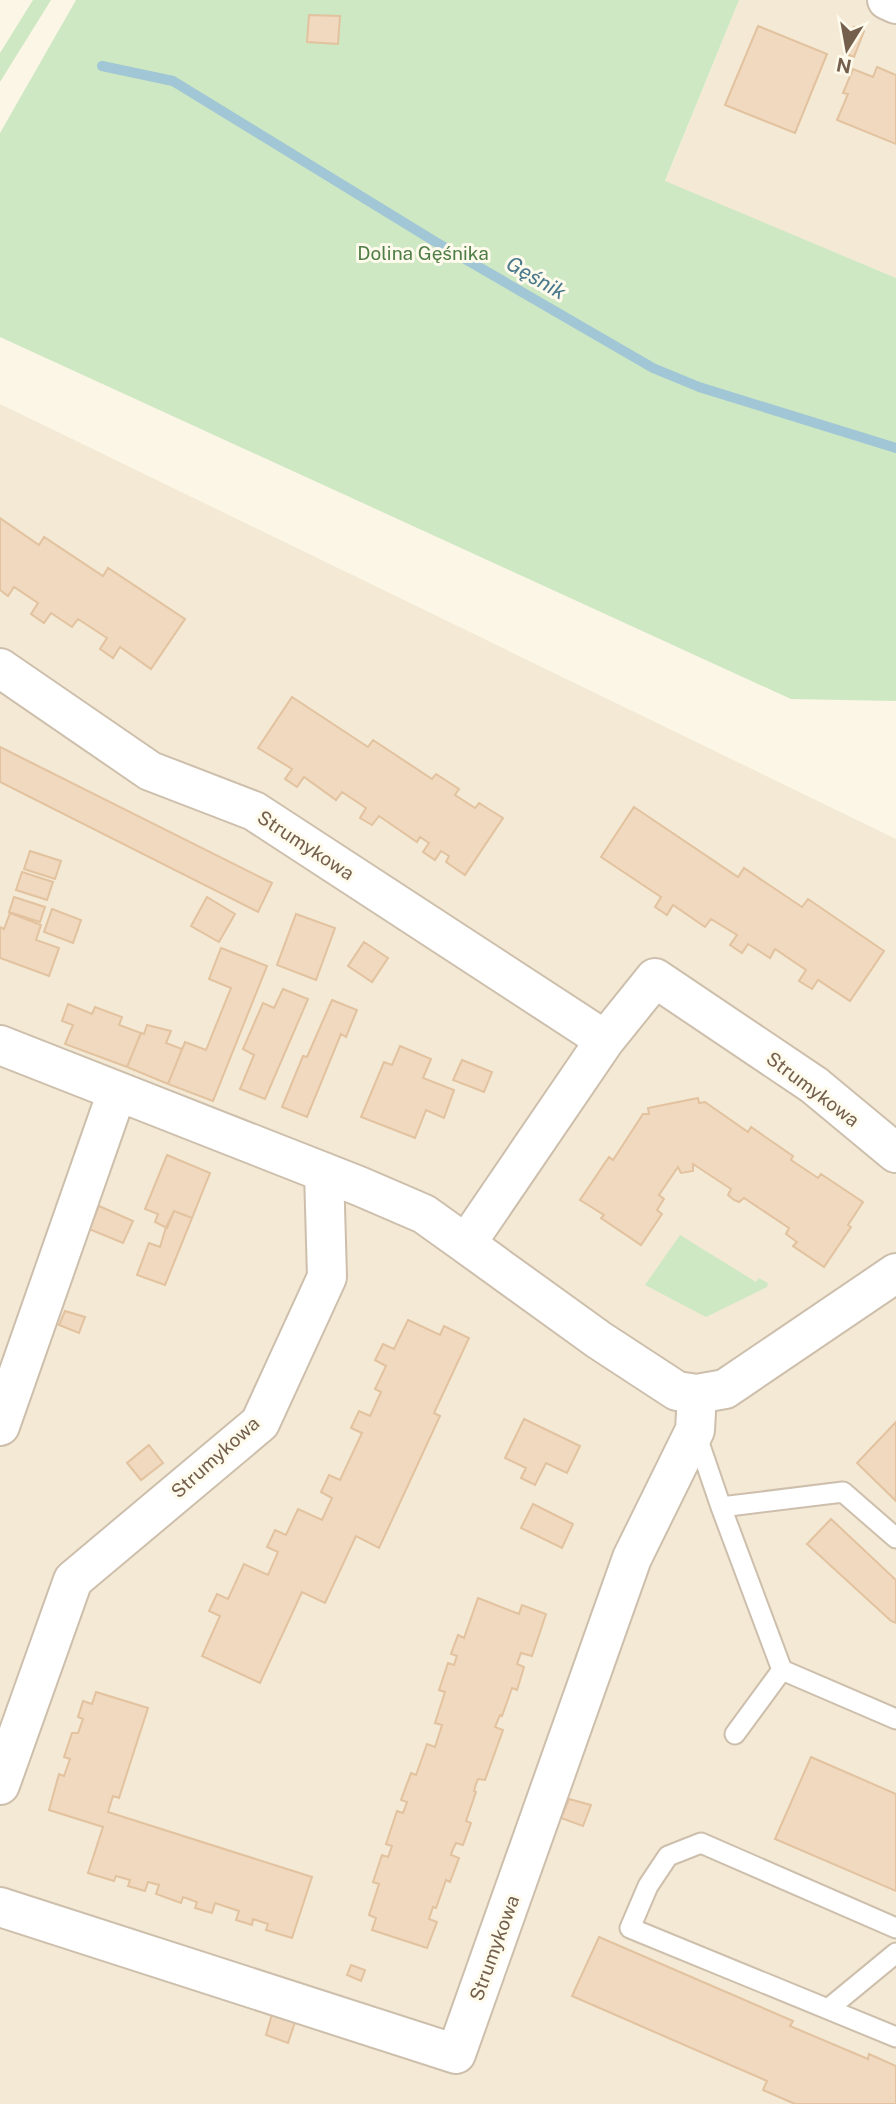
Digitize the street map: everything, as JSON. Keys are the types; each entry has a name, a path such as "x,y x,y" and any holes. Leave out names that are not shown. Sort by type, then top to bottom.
{"street":[{"path":"887,0 896,4"},
{"name":"Strumykowa","path":"0,668 150,771 254,811 605,1040"},
{"name":"Strumykowa","path":"466,1244 605,1040 654,978 814,1085 896,1153"},
{"path":"0,1045 424,1214 599,1340 677,1391 696,1412 896,1273"},
{"path":"0,1426 117,1092"},
{"name":"Strumykowa","path":"0,1785 73,1580 260,1423 327,1277 324,1172"},
{"name":"Strumykowa","path":"0,1907 456,2054 632,1558 696,1412"}],"lane":[{"path":"696,1412 720,1507 782,1670 896,1719"},
{"path":"720,1507 844,1492 896,1538"},
{"path":"735,1734 782,1670"},
{"path":"896,1928 701,1843 668,1856 648,1886 631,1928 896,2037"},
{"path":"828,2009 896,1953"}],"shaded area":[{"path":"739,0 896,0 896,278 665,182"},
{"path":"0,404 896,839 896,2104 0,2104"}],"green space":[{"path":"33,0 51,0 0,82 0,53"},
{"name":"Dolina Gęśnika","path":"76,0 739,0 665,181 896,278 896,701 791,699 0,337 0,133"},
{"path":"680,1235 756,1282 759,1278 768,1283 767,1287 706,1317 645,1285"}],"building":[{"path":"309,15 340,16 338,44 307,42"},
{"path":"758,26 827,54 795,133 725,105"},
{"path":"854,27 864,31 854,57 844,53"},
{"path":"877,67 896,75 896,144 837,120 848,94 843,93 853,69 873,77"},
{"path":"0,518 39,545 44,537 103,576 108,568 185,619 151,669 120,647 113,658 100,649 107,638 78,619 72,627 51,613 44,623 31,614 38,603 14,587 8,596 0,590"},
{"path":"292,697 368,747 373,740 432,779 436,774 459,789 455,795 475,808 479,803 503,818 465,875 446,862 449,856 441,851 435,860 423,852 429,843 420,837 417,842 379,816 372,825 360,818 366,808 342,792 336,800 304,777 297,787 285,779 292,769 258,748"},
{"path":"0,747 272,883 258,912 0,782"},
{"path":"634,807 738,877 744,868 802,907 808,899 884,951 850,1001 818,980 812,989 799,981 806,970 775,949 770,958 748,944 742,953 730,945 737,935 711,919 705,927 673,905 667,915 655,907 661,897 601,857"},
{"path":"30,851 61,861 55,879 24,869"},
{"path":"22,872 53,882 47,900 16,890"},
{"path":"14,897 45,907 40,922 9,912"},
{"path":"207,897 235,914 219,942 191,926"},
{"path":"52,909 81,920 73,943 44,932"},
{"path":"10,913 41,925 36,940 59,948 49,976 0,958 0,927 4,929"},
{"path":"296,914 335,928 316,980 277,965"},
{"path":"364,942 388,958 372,982 348,966"},
{"path":"221,948 267,966 213,1101 168,1084 185,1042 206,1050 231,988 209,979"},
{"path":"283,989 308,999 265,1099 240,1089 254,1055 243,1049 263,1003 274,1008"},
{"path":"332,1000 357,1010 346,1037 341,1034 307,1117 282,1107 303,1056 307,1057"},
{"path":"68,1004 92,1014 95,1007 122,1017 119,1025 141,1033 127,1067 65,1044 73,1025 62,1021"},
{"path":"147,1025 171,1031 166,1043 182,1049 168,1084 127,1067"},
{"path":"400,1046 431,1059 423,1078 454,1090 444,1118 426,1110 415,1138 361,1117 384,1062 392,1065"},
{"path":"462,1060 492,1072 484,1092 453,1080"},
{"path":"698,1098 699,1103 705,1102 748,1132 751,1127 793,1156 791,1160 818,1178 821,1174 863,1202 848,1225 851,1227 824,1267 793,1246 797,1242 786,1234 789,1228 744,1198 739,1202 734,1200 728,1195 731,1189 693,1164 693,1171 681,1173 678,1167 659,1195 664,1199 657,1210 662,1214 641,1245 601,1218 604,1215 580,1200 609,1157 613,1160 643,1114 649,1114 648,1108"},
{"path":"167,1155 210,1173 192,1218 174,1211 167,1228 155,1222 158,1214 145,1209"},
{"path":"99,1206 133,1221 123,1243 89,1229"},
{"path":"174,1211 192,1218 165,1285 137,1275 149,1243 160,1247"},
{"path":"65,1311 85,1317 79,1333 59,1325"},
{"path":"408,1320 440,1335 444,1326 469,1338 434,1413 440,1416 379,1548 356,1536 325,1603 302,1592 260,1683 202,1656 220,1616 209,1611 217,1594 228,1599 244,1564 268,1575 278,1552 267,1547 275,1530 286,1535 298,1509 322,1520 332,1498 321,1492 329,1475 340,1480 362,1433 351,1428 359,1411 370,1416 381,1392 375,1389 386,1366 375,1360 383,1344 394,1349"},
{"path":"524,1419 580,1446 567,1473 546,1463 535,1485 521,1478 526,1468 505,1458"},
{"path":"896,1422 896,1501 857,1463"},
{"path":"149,1445 163,1463 141,1480 127,1463"},
{"path":"533,1504 573,1524 562,1548 521,1528"},
{"path":"831,1519 896,1580 896,1623 807,1544"},
{"path":"478,1598 519,1614 522,1605 546,1614 532,1656 521,1653 517,1664 524,1667 517,1690 512,1688 495,1727 503,1730 485,1780 478,1779 476,1784 466,1821 471,1823 463,1845 456,1843 453,1849 451,1855 459,1858 450,1882 446,1880 436,1908 433,1907 429,1919 437,1922 427,1948 372,1930 376,1918 369,1915 379,1884 373,1882 382,1855 388,1857 392,1846 386,1844 397,1811 403,1813 407,1802 401,1800 411,1773 416,1775 427,1744 435,1747 442,1725 435,1723 445,1692 439,1690 448,1663 454,1665 457,1656 451,1654 458,1635 464,1638"},
{"path":"96,1692 148,1708 119,1798 113,1796 108,1812 312,1877 292,1938 266,1930 268,1924 253,1919 252,1925 236,1920 239,1911 215,1903 212,1913 195,1908 197,1902 183,1897 181,1903 156,1894 159,1885 148,1882 145,1891 128,1886 130,1880 116,1876 114,1881 88,1873 103,1827 49,1810 59,1774 64,1776 70,1759 64,1757 72,1733 78,1733 83,1719 78,1717 83,1701 92,1704"},
{"path":"811,1757 896,1794 896,1891 775,1839"},
{"path":"569,1799 591,1805 583,1826 561,1818"},
{"path":"599,1937 793,2021 790,2026 868,2059 869,2054 896,2066 896,2104 795,2104 763,2090 767,2081 572,1996"},
{"path":"351,1965 365,1970 361,1981 347,1975"},
{"path":"272,2014 295,2022 288,2043 266,2035"}],"waterway":[{"name":"Gęśnik","path":"102,66 173,81 434,241 653,368 699,387 896,448"}]}
